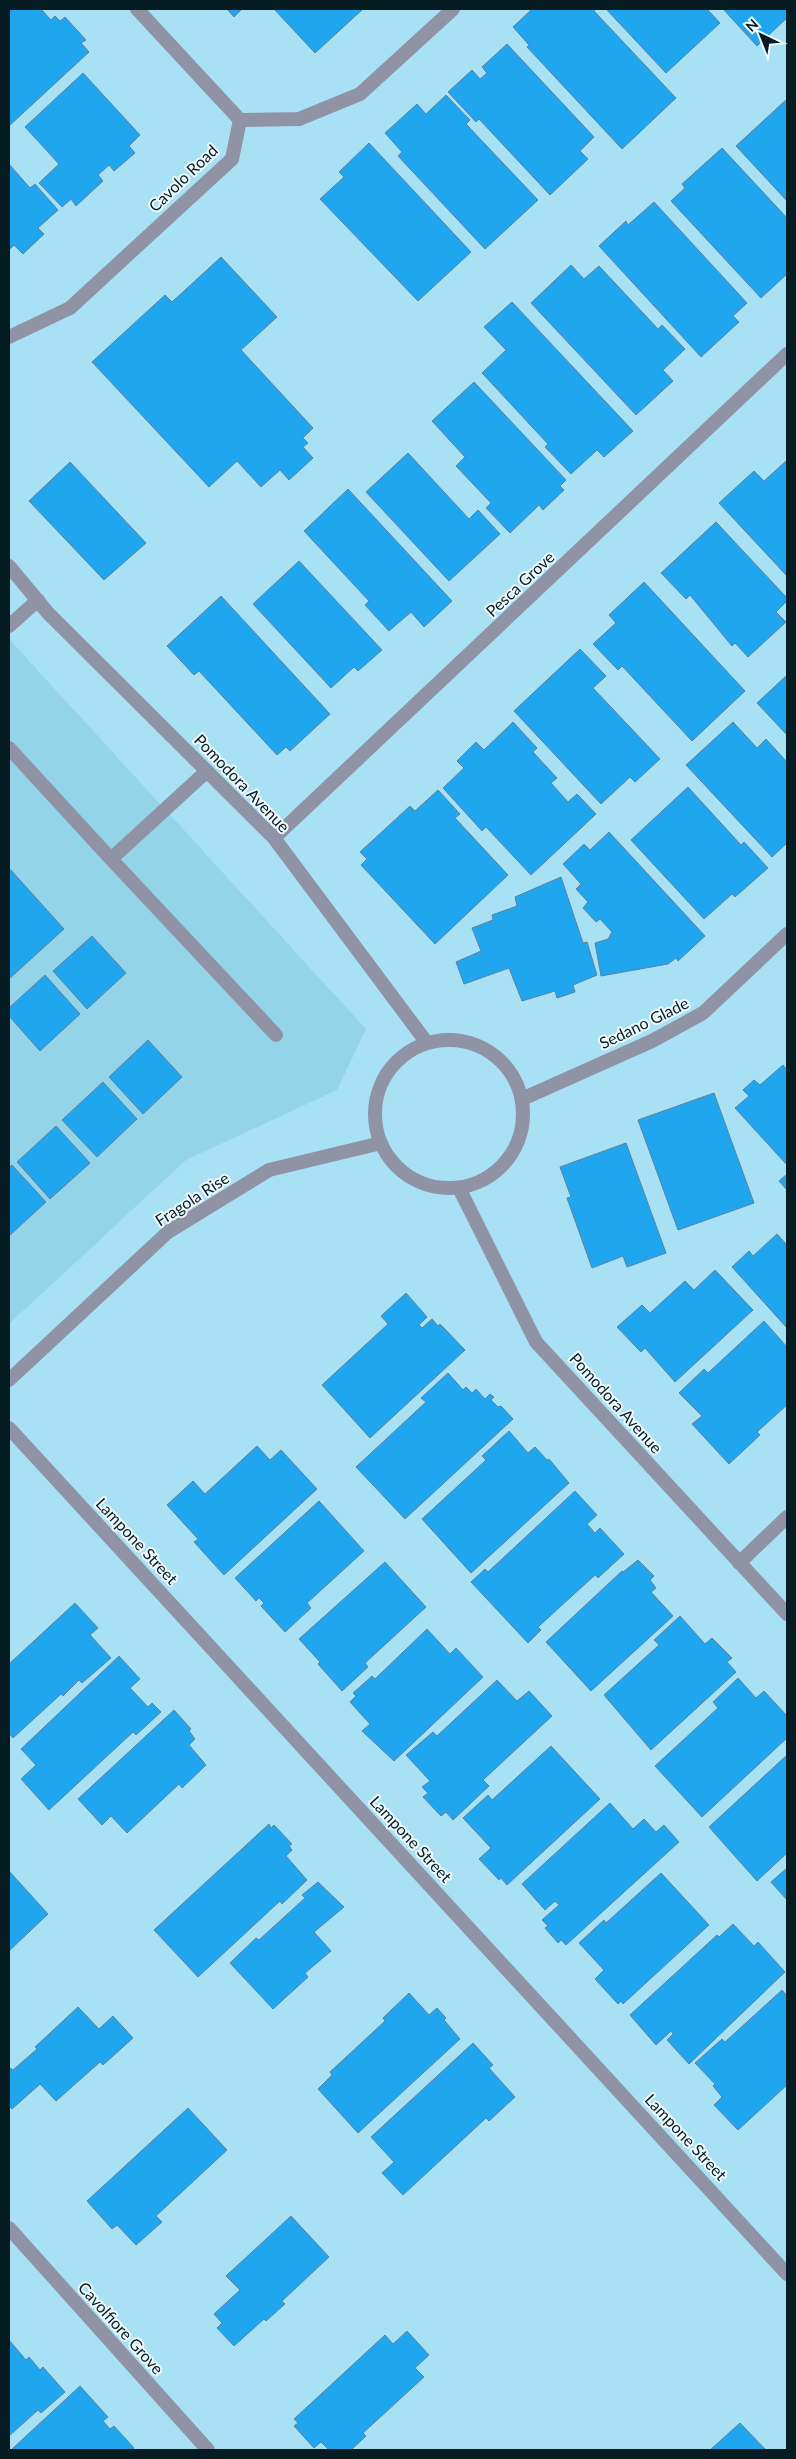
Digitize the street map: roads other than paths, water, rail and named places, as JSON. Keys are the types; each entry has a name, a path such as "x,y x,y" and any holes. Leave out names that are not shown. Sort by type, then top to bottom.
{"street":[{"path":"137,9 240,120 299,119 360,94 453,9"},
{"name":"Cavolo Road","path":"9,337 70,308 232,159 240,120"},
{"name":"Pesca Grove","path":"274,838 787,354"},
{"name":"Pomodora Avenue","path":"9,566 38,600 274,838 427,1044"},
{"path":"9,626 38,600"},
{"path":"9,748 276,1035"},
{"path":"111,859 207,771"},
{"name":"Sedano Glade","path":"522,1099 652,1041 703,1014 787,934"},
{"path":"452,1040 476,1045 497,1057 513,1076 522,1099 523,1123 516,1146 503,1166 483,1181 459,1188 435,1188 412,1179 393,1164 381,1143 375,1119 378,1095 388,1073 405,1055 427,1044 452,1040"},
{"name":"Fragola Rise","path":"9,1380 168,1232 269,1170 381,1143"},
{"name":"Pomodora Avenue","path":"459,1188 536,1342 787,1614"},
{"name":"Lampone Street","path":"9,1428 787,2274"},
{"path":"739,1563 787,1517"},
{"name":"Cavolfiore Grove","path":"9,2228 208,2450"}]}
